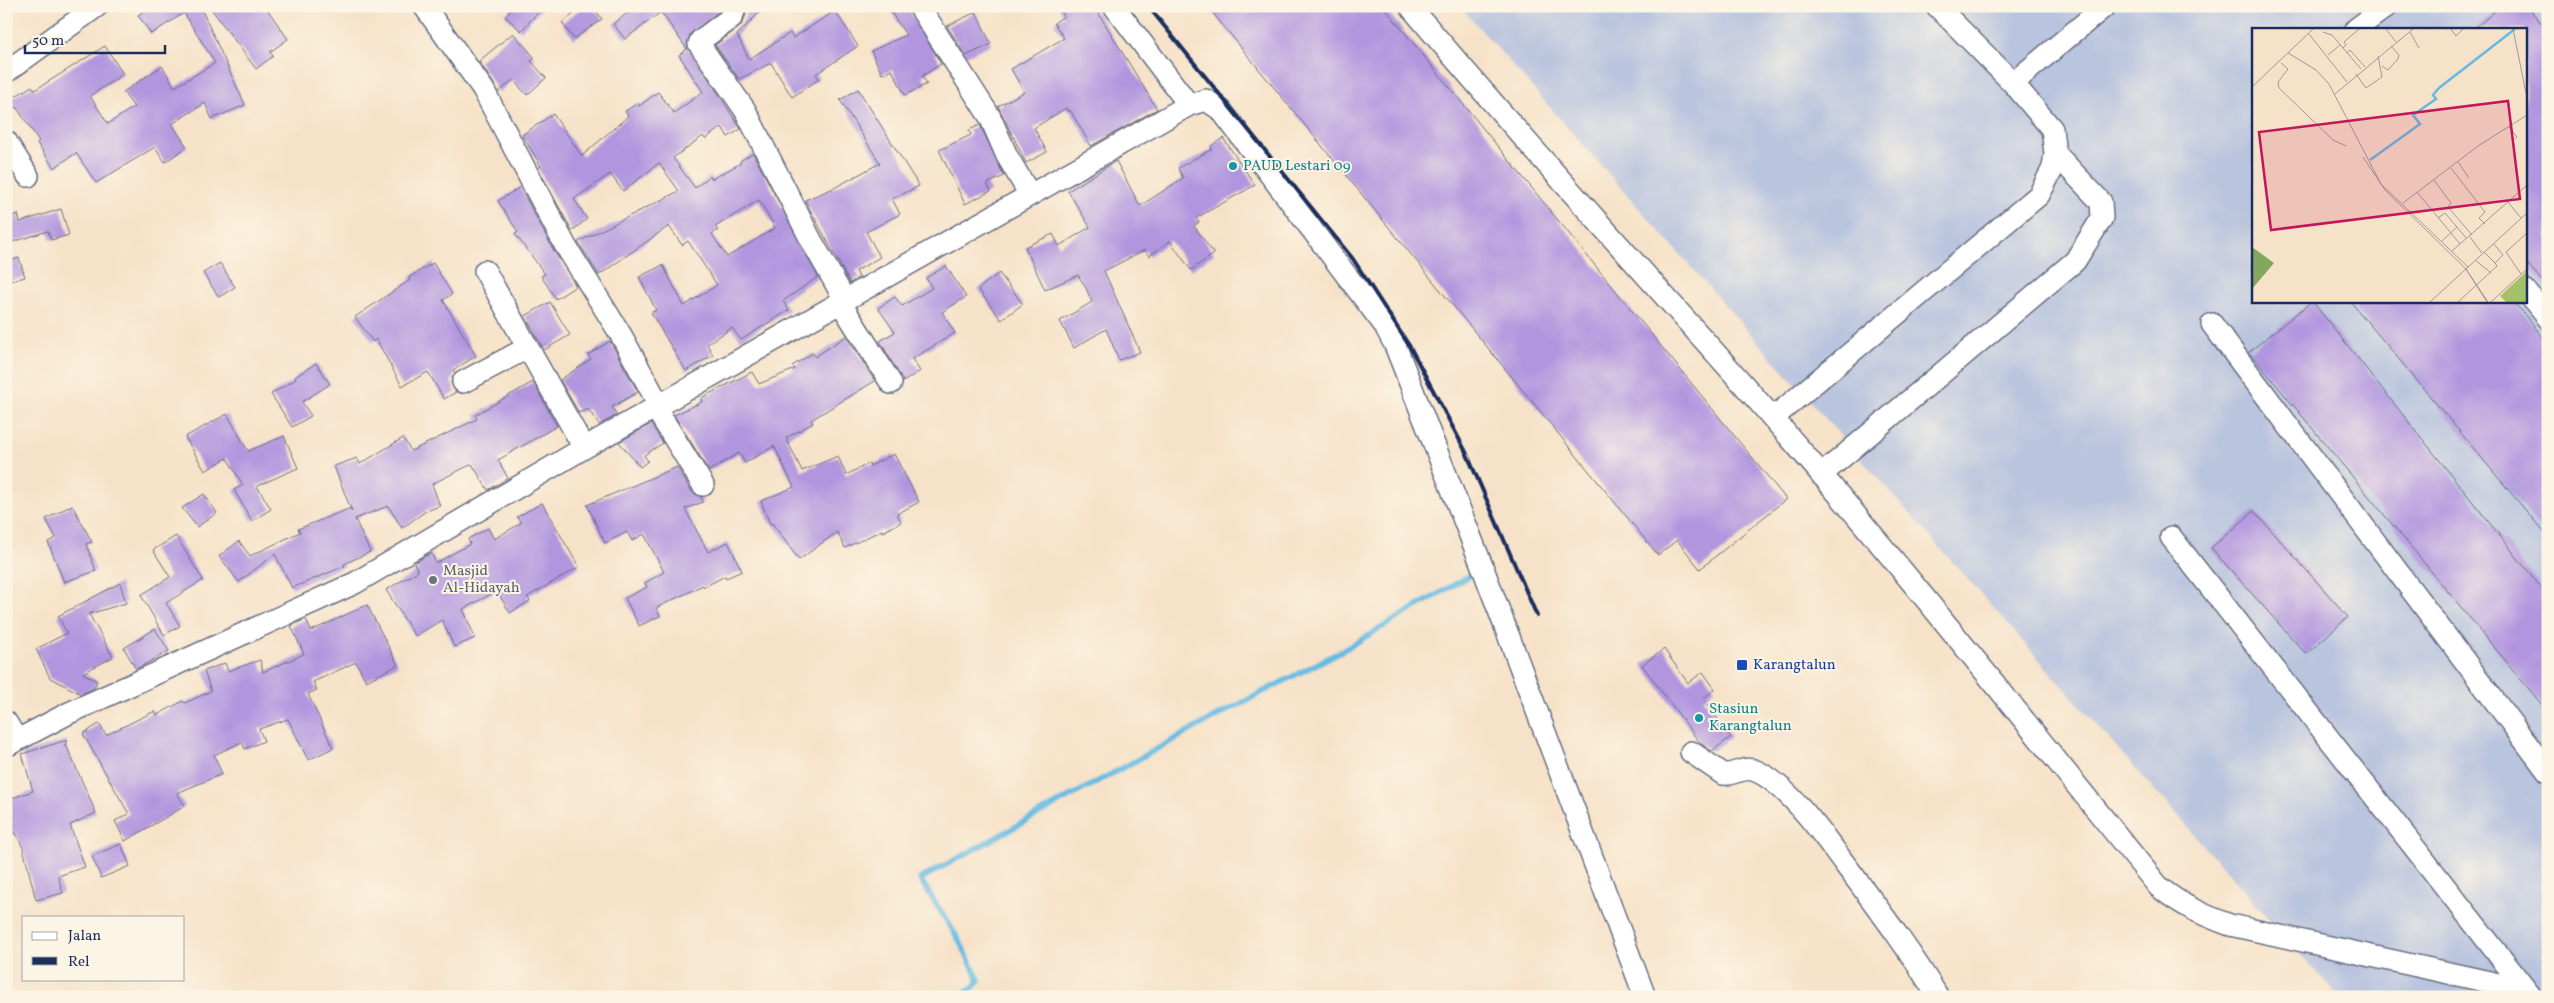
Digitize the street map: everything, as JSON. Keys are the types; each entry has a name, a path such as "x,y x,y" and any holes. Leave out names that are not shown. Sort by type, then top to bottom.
{"street":[{"path":"6,72 96,6"},
{"path":"424,6 484,89 565,245 621,335 657,406 703,485"},
{"path":"730,6 734,11 732,17 701,40 699,44 745,110 842,301 891,383"},
{"path":"919,6 990,117 1007,156 1030,194"},
{"path":"1114,6 1189,105"},
{"path":"1410,6 1477,87 1773,418 2159,887 2178,903 2199,914 2230,925 2529,994"},
{"path":"1773,418 2039,195 2053,168 2055,152 2052,129 2013,83 1937,6"},
{"path":"2013,83 2105,6"},
{"path":"2357,28 2387,6"},
{"path":"6,722 12,743 69,713 356,583 584,448 1030,194 1189,105 1206,100 1221,110 1385,326 1484,571 1645,997"},
{"path":"6,141 28,176"},
{"path":"1821,475 2075,261 2102,218 2101,202 2055,152"},
{"path":"485,271 584,448"},
{"path":"2526,291 2548,318"},
{"path":"2212,324 2548,772"},
{"path":"463,382 527,348"},
{"path":"2171,537 2529,994"},
{"path":"1691,752 1723,774 1752,769 1776,784 1817,827 1902,941 1938,997"}],"shaded area":[{"path":"1460,6 2548,6 2548,997 2338,997"}],"building":[{"path":"152,6 200,6 245,105 212,119 205,103 172,124 187,147 165,162 155,147 96,183 76,153 54,168 37,143 39,141 11,99 32,86 35,90 105,46 123,74 90,96 108,124 134,107 123,92 162,66 175,87 215,63 184,13 151,34 138,15"},
{"path":"209,6 265,6 288,39 270,52 273,56 256,69"},
{"path":"514,6 544,6 521,31 505,16"},
{"path":"584,6 592,6 602,19 574,39 562,23"},
{"path":"637,6 718,6 719,11 690,34 687,45 741,129 728,137 722,127 705,139 703,136 673,158 695,188 710,176 712,179 741,163 740,161 753,153 818,277 783,301 789,310 741,340 732,328 707,344 713,355 686,371 651,313 656,310 639,277 663,265 684,306 717,285 688,241 682,245 669,226 599,275 578,242 679,191 659,163 623,191 610,174 574,199 587,219 572,231 538,168 541,166 522,135 553,114 582,156 628,116 625,111 638,103 639,106 658,92 674,113 703,92 679,55 687,49 661,12 625,39 613,24","holes":["759,200 775,228 727,257 712,234 718,230 715,227"]},
{"path":"745,6 766,6 737,35 749,59 790,33 793,38 835,11 858,46 816,74 819,79 792,97 771,63 739,79 715,45 740,27 746,15"},
{"path":"887,6 907,6 941,64 922,76 927,84 905,95 892,70 882,74 871,51 906,35"},
{"path":"1058,6 1094,6 1157,109 1091,146 1070,110 1068,112 1066,108 1034,128 1047,152 1026,163 998,106 1024,92 1011,69 1064,38 1054,23 1064,16"},
{"path":"1207,6 1383,6 1786,499 1700,569 1677,540 1658,555"},
{"path":"2501,6 2527,6 2548,31 2548,288 2526,262 2526,28 2475,28"},
{"path":"976,12 991,44 966,56 947,26"},
{"path":"513,33 535,58 531,61 546,78 527,95 513,80 499,92 479,61"},
{"path":"858,89 919,186 892,199 900,214 866,232 880,257 856,271 859,277 850,283 805,200 834,188 880,163 840,100"},
{"path":"980,125 1004,176 987,184 991,191 965,204 939,150 971,135 969,130"},
{"path":"1223,138 1255,185 1196,218 1199,222 1194,226 1214,254 1191,270 1170,241 1149,256 1145,250 1104,271 1140,352 1119,360 1106,329 1074,348 1060,321 1092,302 1086,288 1078,275 1045,290 1025,247 1053,234 1059,246 1090,227 1068,191 1116,161 1140,206 1183,178 1178,168 1212,149 1211,146"},
{"path":"520,187 554,251 576,286 556,299 541,276 545,274 515,234 518,232 498,201"},
{"path":"61,209 69,235 51,240 48,231 9,243 6,218 18,214 20,222"},
{"path":"19,258 25,277 6,282 6,262"},
{"path":"220,263 235,287 219,297 203,273"},
{"path":"433,263 452,294 443,300 476,356 453,370 455,373 451,382 456,392 444,399 428,372 402,386 376,339 373,342 355,317 410,280 409,277"},
{"path":"946,266 966,297 942,312 955,333 912,359 920,371 903,382 880,341 895,332 878,308 895,297 902,306 932,288 926,278"},
{"path":"999,273 1023,304 1001,320 978,289"},
{"path":"550,302 570,335 544,350 525,316"},
{"path":"2313,302 2548,596 2548,712 2249,352"},
{"path":"2351,302 2514,302 2548,343 2548,537"},
{"path":"846,336 875,381 811,420 813,423 786,438 802,471 838,456 846,475 869,463 870,466 894,454 919,502 897,514 901,522 883,532 882,530 845,548 837,532 799,560 772,523 770,524 761,501 794,487 774,446 745,463 739,453 709,471 674,415 702,402 701,398 752,372 759,384 795,369 792,366 813,353 815,357"},
{"path":"610,341 638,392 612,407 617,415 599,425 588,409 579,413 560,380 591,359 588,355"},
{"path":"316,363 330,384 302,402 311,416 292,427 271,394 296,379 295,377"},
{"path":"533,382 557,426 498,460 508,478 488,490 472,464 432,484 440,506 426,511 402,528 388,506 355,519 370,552 344,564 345,566 292,588 275,554 239,582 219,556 239,541 250,556 300,532 298,529 351,508 334,466 357,458 360,464 403,438 411,451 477,419 475,415"},
{"path":"227,414 248,451 284,436 298,468 257,486 271,509 252,521 234,490 243,485 227,458 205,471 185,437"},
{"path":"651,424 663,443 644,455 648,461 640,467 619,442"},
{"path":"677,467 692,492 701,497 703,502 685,509 708,552 728,542 742,571 726,578 725,576 704,587 703,585 656,608 660,616 639,626 625,598 647,587 645,583 664,572 644,534 632,541 627,532 605,543 587,505"},
{"path":"204,494 217,513 197,527 182,508"},
{"path":"542,503 579,567 527,597 530,601 510,613 497,591 463,609 475,638 454,647 442,620 415,636 386,590 418,571 414,563 431,553 436,563 470,544 468,539 488,528 494,539 521,523 517,517"},
{"path":"72,505 92,542 86,544 96,571 64,582 48,542 56,538 46,519"},
{"path":"2254,511 2348,617 2306,654 2211,548"},
{"path":"176,536 203,580 166,603 180,626 164,635 141,595 170,577 153,550"},
{"path":"120,583 126,603 89,614 113,657 83,673 97,681 94,688 81,694 50,678 36,649 67,633 58,616"},
{"path":"367,605 398,665 366,681 356,662 313,682 317,690 308,694 333,748 308,760 288,719 259,729 264,741 245,749 242,742 214,755 222,774 177,793 185,806 125,841 115,821 129,814 83,734 99,724 106,735 155,711 157,715 183,701 185,703 211,691 204,671 225,663 228,671 260,660 263,672 304,654 291,626 306,619 311,631"},
{"path":"155,629 169,651 136,669 124,648"},
{"name":"Stasiun Karangtalun","path":"1664,649 1688,683 1703,672 1715,689 1703,699 1731,737 1712,751 1700,743 1642,665"},
{"path":"67,740 64,747 66,745 96,813 70,825 85,867 58,876 63,893 36,900 23,848 16,833 6,836 6,800 33,791 22,754"},
{"path":"121,844 130,866 101,878 92,856"}],"waterway":[{"path":"956,997 972,989 979,980 959,940 920,879 1217,716 1347,648 1474,573"}],"railway":[{"path":"1148,6 1353,259 1410,347 1466,452 1537,616"}],"place":[{"name":"PAUD Lestari 09","path":"1233,166"},
{"name":"Masjid Al-Hidayah","path":"433,580"},
{"name":"Karangtalun","path":"1742,665"},
{"name":"Stasiun Karangtalun","path":"1699,718"}]}
